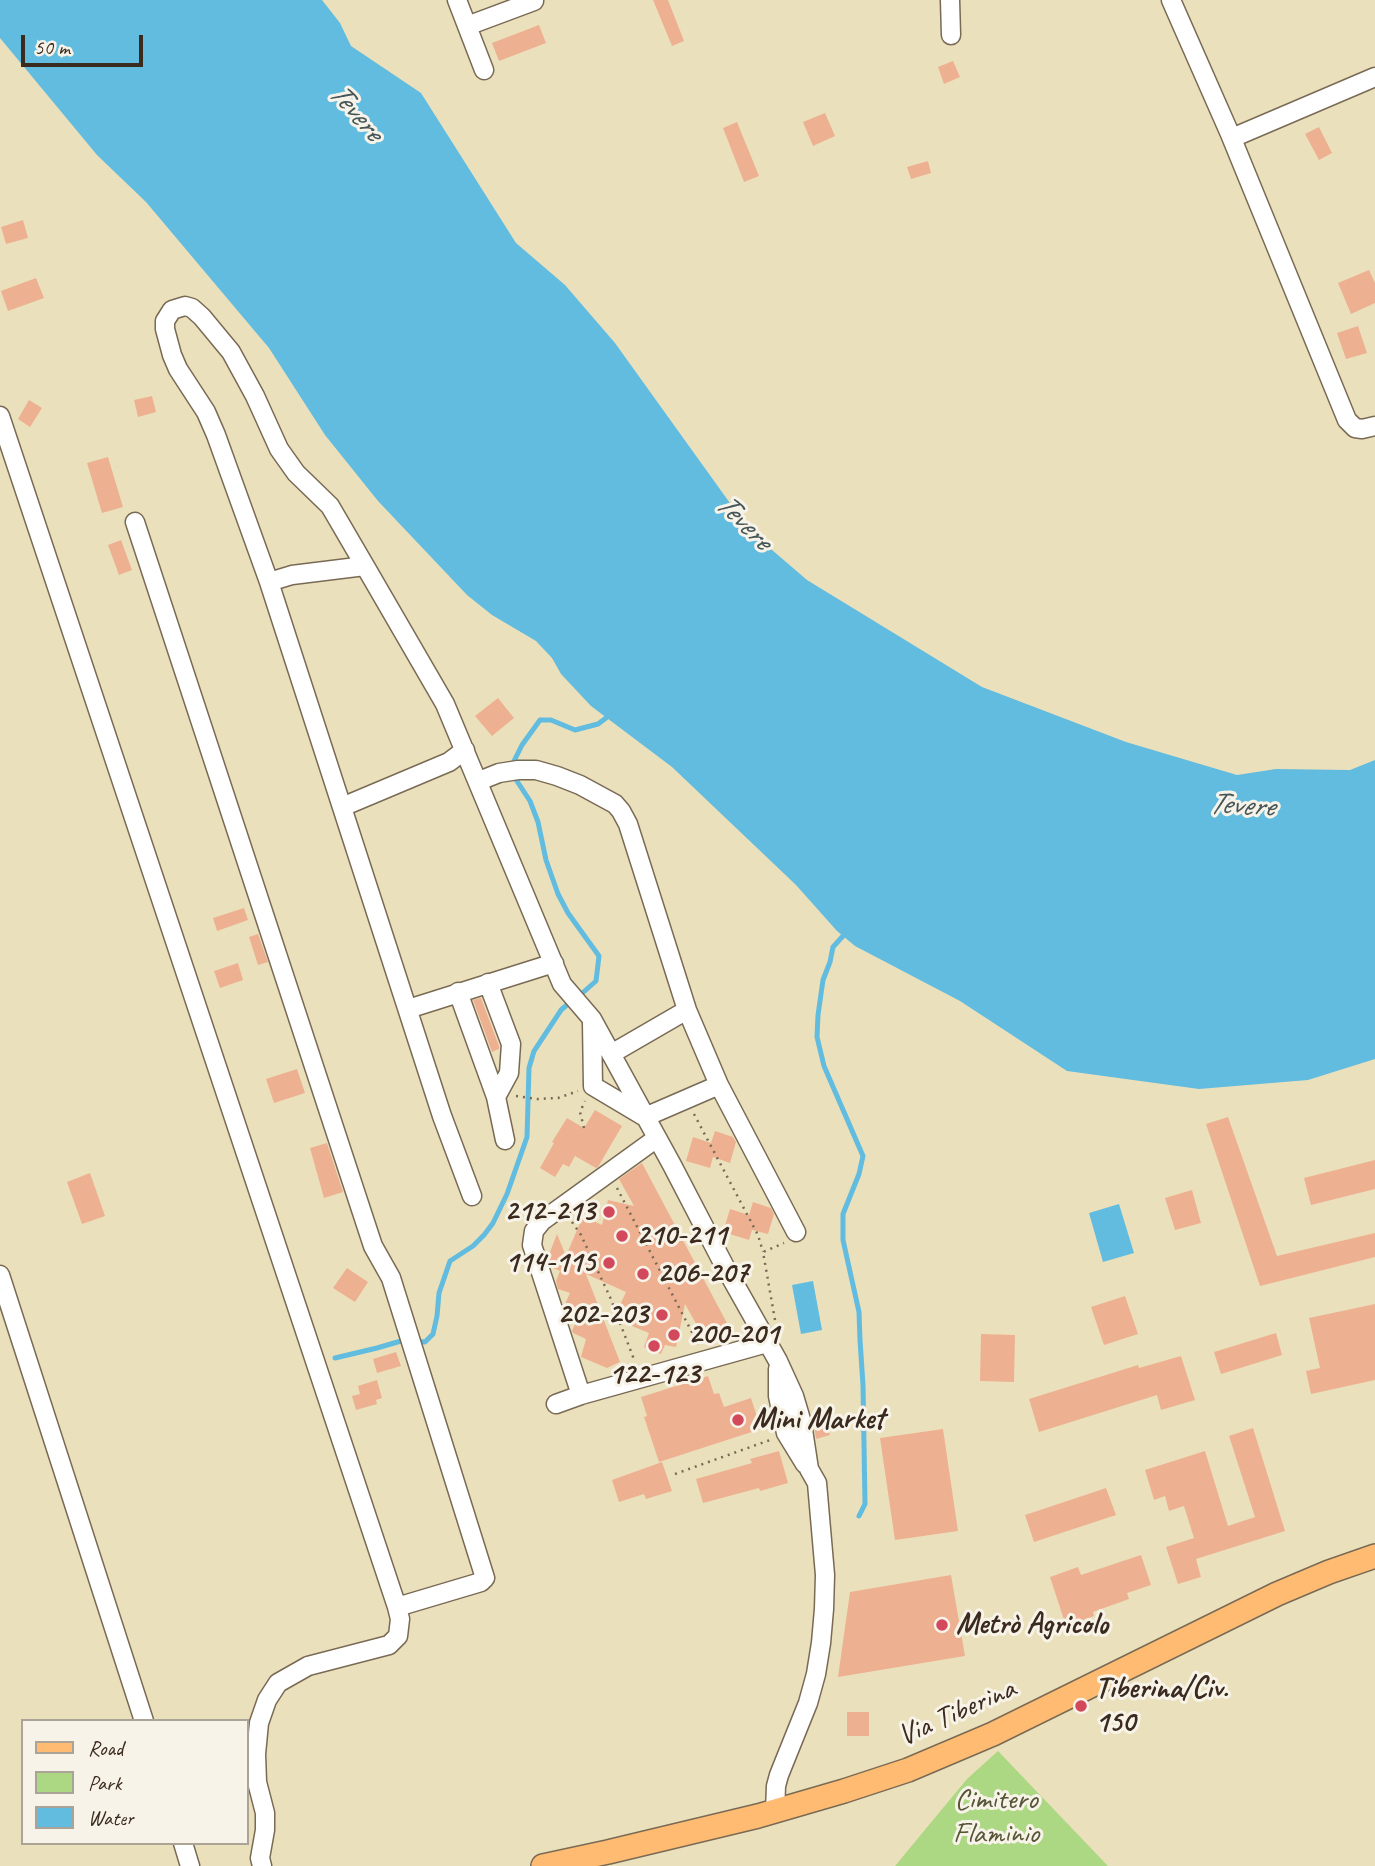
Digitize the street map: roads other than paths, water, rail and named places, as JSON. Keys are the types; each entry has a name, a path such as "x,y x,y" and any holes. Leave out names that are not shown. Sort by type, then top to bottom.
{"main road":[{"name":"Via Tiberina","path":"543,1866 775,1811 893,1776 1009,1726 1277,1594 1375,1556"}],"street":[{"path":"457,0 485,70"},
{"path":"950,0 951,35"},
{"path":"1171,0 1231,136 1347,420 1355,428 1375,426"},
{"path":"467,26 534,1"},
{"path":"1231,136 1375,77"},
{"path":"472,1196 442,1116 269,582 213,427 172,355 165,321 172,310 179,307 192,308 230,352 255,396 284,458 330,506 445,704 562,984 592,1019 778,1361 794,1396 802,1423 809,1469"},
{"path":"0,416 400,1619 398,1636 389,1645 308,1666 278,1683 267,1700 259,1723 256,1754 257,1782 265,1813 260,1858 262,1866"},
{"path":"135,522 373,1246 391,1278 485,1578 481,1582 397,1607"},
{"path":"269,582 292,575 365,566"},
{"path":"342,807 449,762 465,750"},
{"path":"479,781 509,772 536,770 580,785 615,804 628,824 687,1010 719,1085 796,1231"},
{"path":"408,1009 554,963"},
{"path":"488,983 510,1044 509,1073 496,1097"},
{"path":"458,992 496,1097 505,1140"},
{"path":"611,1054 687,1010"},
{"path":"592,1019 593,1086 645,1117"},
{"path":"645,1117 719,1085"},
{"path":"582,1395 533,1245 534,1230 542,1221 657,1138"},
{"path":"0,1275 143,1719"},
{"path":"556,1404 767,1343"},
{"path":"775,1811 779,1775 808,1703 821,1643 825,1575 817,1483 786,1433 778,1396 778,1361"},
{"path":"184,1845 190,1866"}],"water":[{"name":"Tevere","path":"0,0 322,0 340,23 351,46 421,93 516,243 565,285 615,343 750,531 807,580 982,687 1126,742 1237,775 1276,769 1350,770 1375,760 1375,1059 1308,1080 1199,1089 1067,1071 960,1001 855,946 837,931 796,885 672,767 591,706 561,674 552,658 536,641 492,615 467,595 378,501 325,435 269,348 146,202 97,155 0,38"},
{"path":"1119,1204 1134,1253 1103,1262 1089,1213"},
{"path":"813,1281 822,1330 801,1334 792,1285"}],"waterway":[{"path":"579,996 596,981 599,956 568,913 558,894 546,860 538,822 530,801 513,775 514,761 540,720 551,720 575,730 598,724 606,718"},
{"path":"843,936 833,947 823,980 817,1037 824,1066 863,1156 843,1214 843,1240 859,1312 863,1385 865,1504 859,1516"},
{"path":"413,1341 425,1342 433,1334 439,1293 450,1261 484,1235 507,1194 527,1137 529,1068 534,1051 561,1010 568,1004"},
{"path":"335,1358 401,1341"}],"place":[{"name":"212-213","path":"609,1212"},
{"name":"210-211","path":"622,1236"},
{"name":"114-115","path":"609,1263"},
{"name":"206-207","path":"643,1274"},
{"name":"202-203","path":"662,1315"},
{"name":"200-201","path":"674,1335"},
{"name":"122-123","path":"654,1346"},
{"name":"Mini Market","path":"738,1420"},
{"name":"Metrò Agricolo","path":"942,1625"},
{"name":"Tiberina/Civ. 150","path":"1081,1706"}],"park label":[{"name":"Cimitero Flaminio","path":"996,1818"}]}
